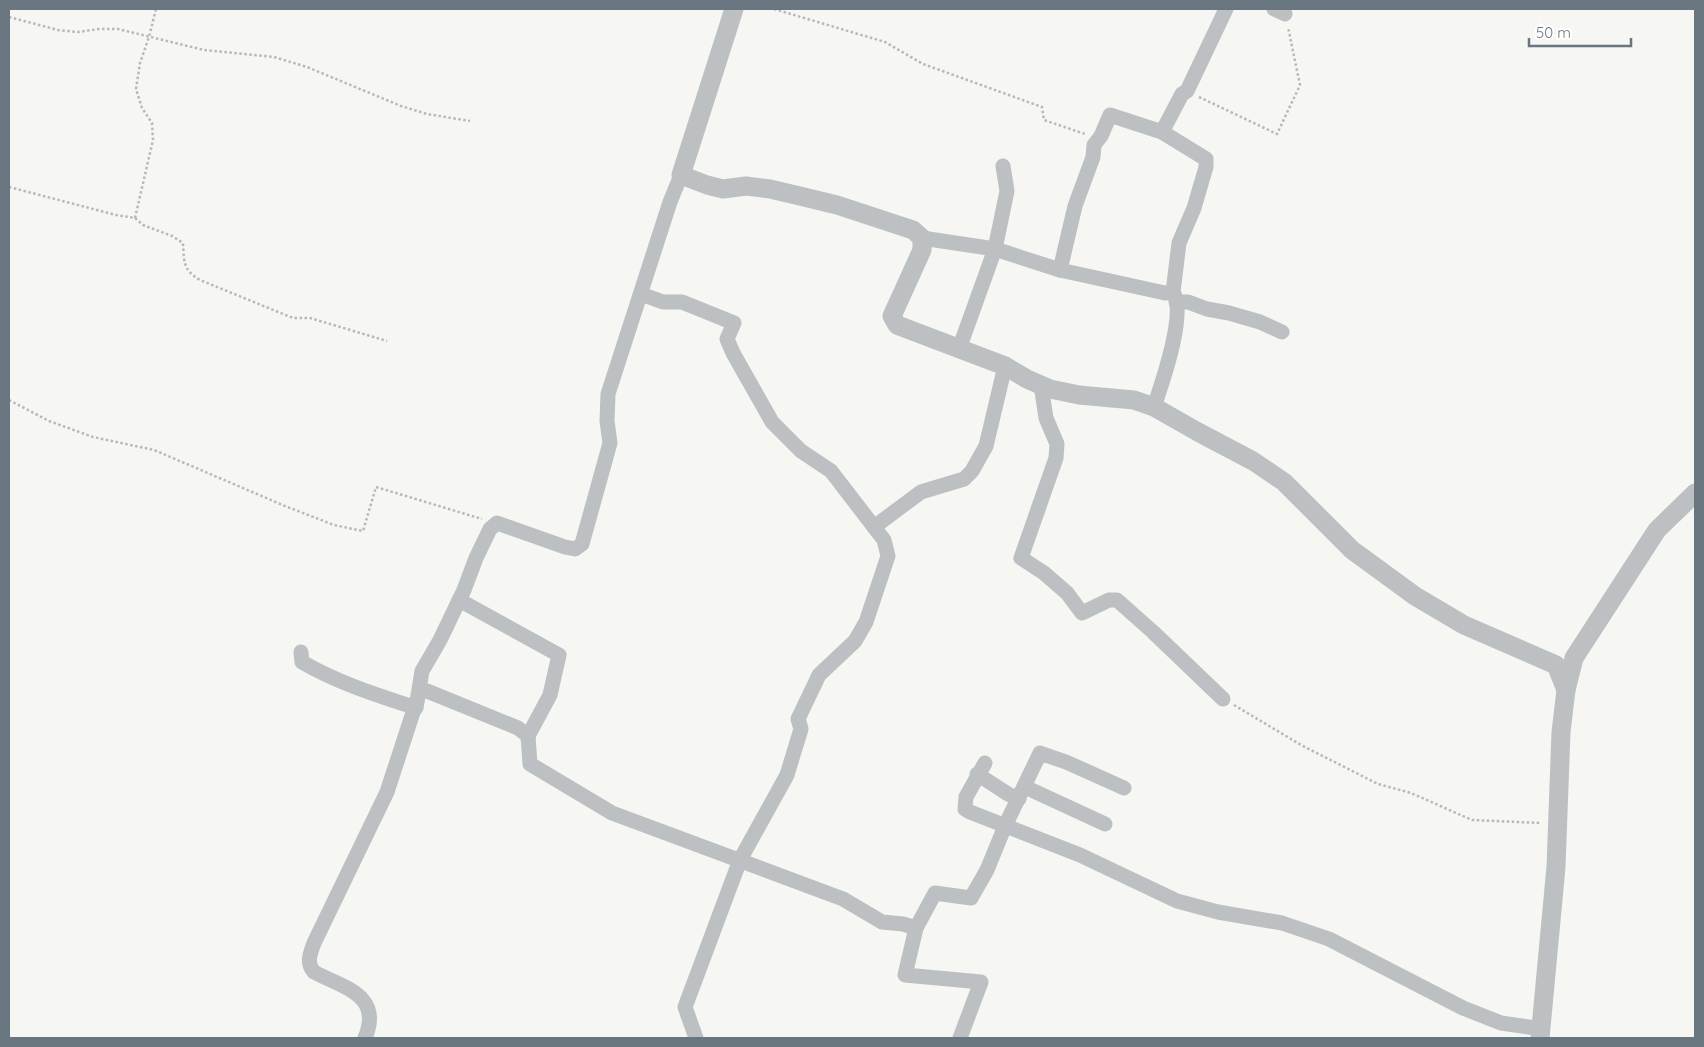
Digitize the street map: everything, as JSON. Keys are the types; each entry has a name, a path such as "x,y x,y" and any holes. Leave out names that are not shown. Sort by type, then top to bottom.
{"street":[{"path":"416,708 422,671 440,640 490,529 497,523 565,547 575,548 582,544 610,443 607,421 608,394 734,9"},
{"path":"1162,132 1182,94 1187,91 1226,9"},
{"path":"1060,270 1075,206 1093,157 1094,145 1101,136 1110,115 1162,132 1206,159 1206,167 1194,208 1179,243 1174,297 1176,330 1165,374 1154,407"},
{"path":"959,349 995,249 1007,191 1003,166"},
{"path":"681,175 723,189 746,186 770,189 837,205 913,230 922,238 995,249 1060,270 1165,292 1207,309 1229,312 1260,322 1282,332"},
{"path":"922,238 922,250 892,316 897,325 1005,366 1027,379 1050,389 1079,395 1134,400 1154,407 1253,461 1284,482 1352,550 1415,596 1464,625 1556,665 1566,690"},
{"path":"641,294 663,302 682,302 734,323 727,339 732,353 772,422 801,451 831,472 884,540 888,556 866,622 855,641 818,675 798,719 801,728 787,775 740,860 685,1007 696,1038"},
{"path":"874,527 921,492 964,479 972,471 986,446 1005,366"},
{"path":"1041,385 1046,418 1057,444 1056,458 1021,558 1044,573 1067,593 1082,613 1109,600 1116,600 1153,632 1223,699"},
{"path":"1106,824 1022,793 1008,794 981,769 966,797 965,808 970,812 1080,855 1177,902 1218,912 1282,923 1329,938 1463,1008 1501,1023 1541,1034 1556,867 1561,732 1566,690 1574,658 1657,530 1695,493"},
{"path":"459,600 559,655 550,695 528,736 530,764 612,813 843,899 882,922 903,924 916,928"},
{"path":"301,652 302,662 316,671 336,680 416,708"},
{"path":"365,1038 370,1018 369,1008 352,991 314,972 309,967 309,958 314,943 387,792 390,777 416,708 420,691 427,691 518,728 528,736"},
{"path":"960,1038 981,982 905,975 916,928 935,893 971,898 988,870 1005,826 1040,753 1066,762 1124,788"}],"path":[{"path":"135,218 153,140 152,123 142,108 136,89 140,64 150,37 156,9"},
{"path":"774,9 885,42 923,64 1042,108 1044,120 1088,135 1094,145"},
{"path":"1187,91 1276,134 1300,85 1279,11"},
{"path":"9,17 58,30 78,32 118,29 204,50 274,57 307,67 401,106 426,114 470,121"},
{"path":"9,187 116,216 135,218 143,225 172,236 183,243 184,265 190,274 200,280 293,318 310,318 386,341"},
{"path":"9,400 49,421 93,437 154,450 334,525 364,531 376,488 497,523"},
{"path":"1223,699 1301,745 1378,784 1411,793 1472,820 1558,823"}]}
